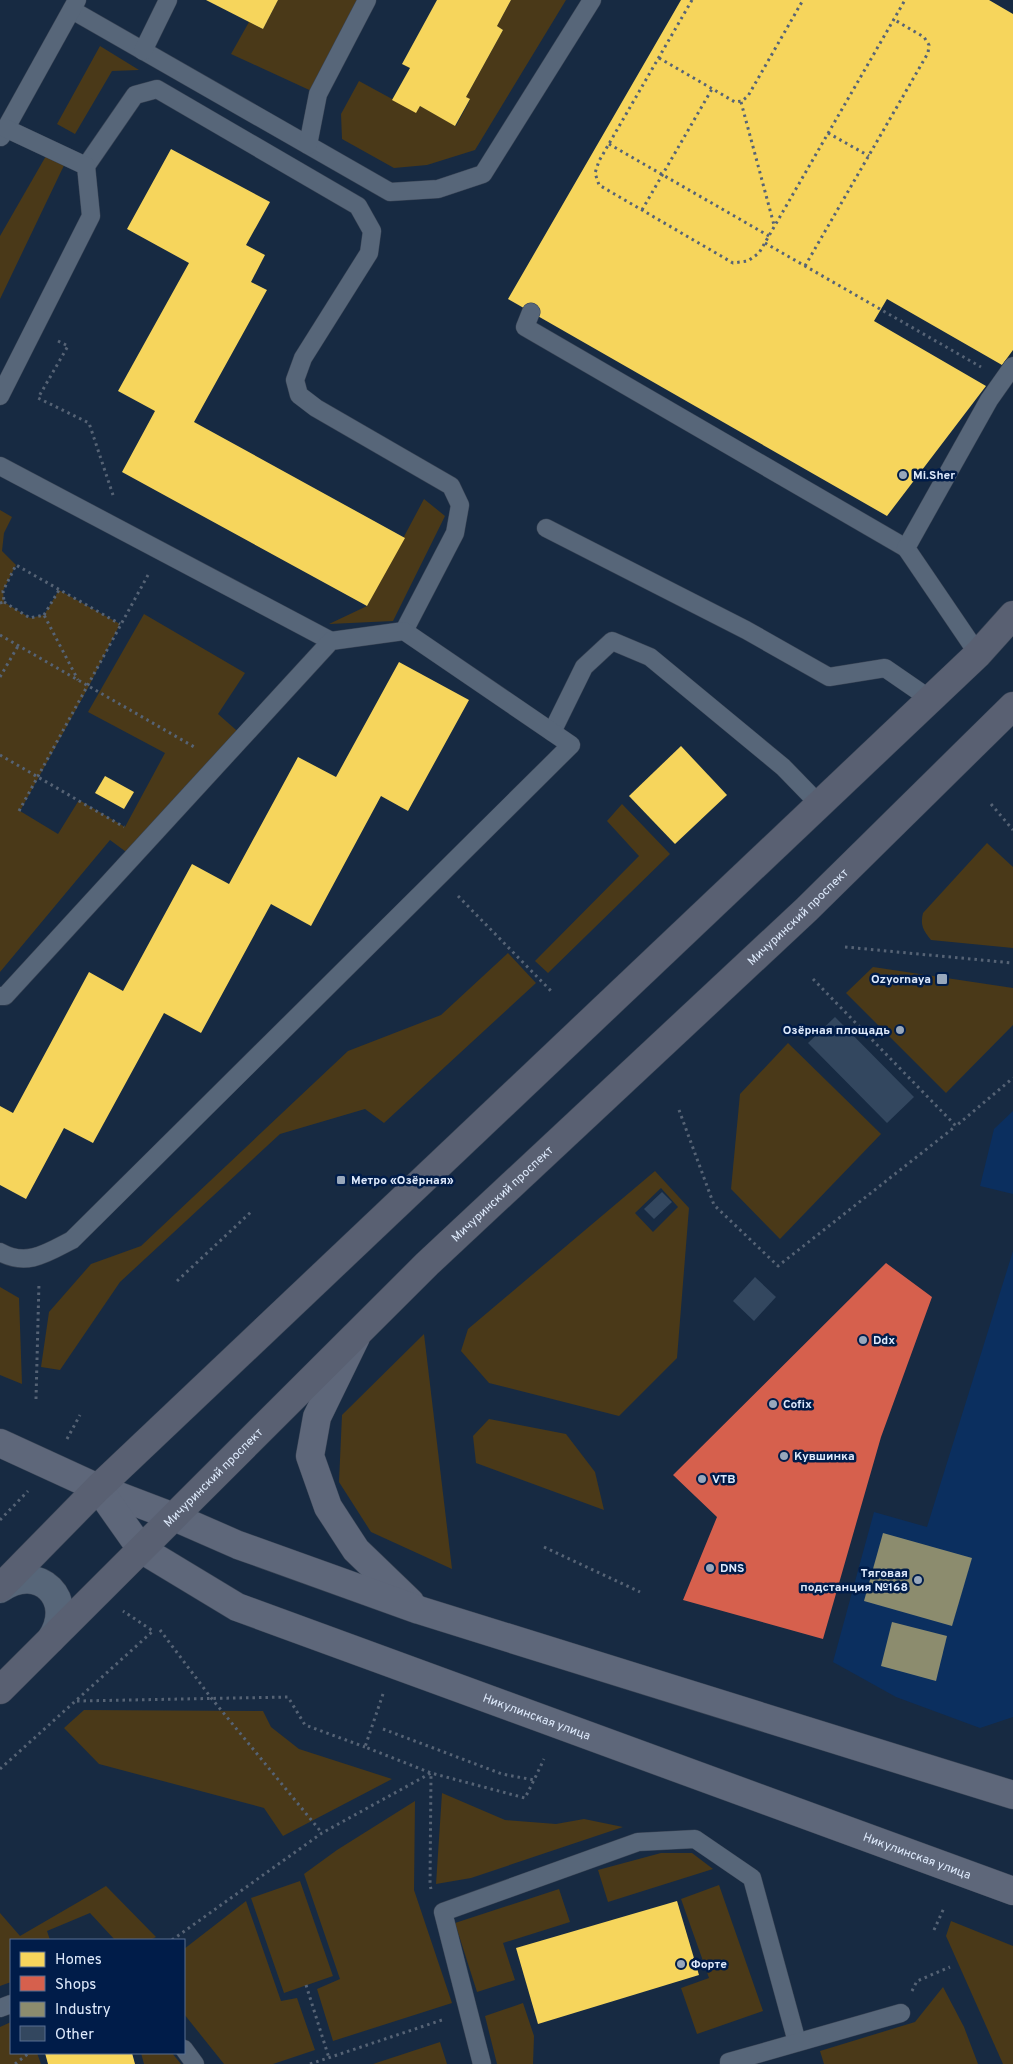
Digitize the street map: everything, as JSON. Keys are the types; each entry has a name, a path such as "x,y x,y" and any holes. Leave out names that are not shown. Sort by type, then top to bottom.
{"main road":[{"path":"0,1588 98,1488 978,654 1013,616"},
{"name":"Мичуринский проспект","path":"0,1690 434,1258 807,909 1013,706"},
{"path":"357,1335 317,1417 310,1456 328,1507 356,1550 419,1610"},
{"path":"0,1443 98,1488 238,1544 419,1610 1013,1795"},
{"name":"Никулинская улица","path":"98,1488 141,1549 236,1607 1013,1891"}],"street":[{"path":"0,1588 11,1581 25,1578 39,1581 50,1588 58,1600 61,1614 59,1628 51,1640"}],"lane":[{"path":"144,51 168,0"},
{"path":"308,145 318,94 367,0"},
{"path":"86,166 3,133 7,106 74,5 144,51 390,192 438,189 483,174 592,0"},
{"path":"0,396 91,216 86,166 135,95 157,89 358,206 372,231 369,253 303,358 295,380 299,395 316,408 451,486 460,505 455,534 404,631"},
{"path":"531,312 525,327 906,548 978,654"},
{"path":"906,548 989,400 1013,366"},
{"path":"0,466 331,641 404,631 571,745 72,1240 40,1257 13,1259 0,1252"},
{"path":"546,528 746,630 829,677 885,668 930,699"},
{"path":"0,996 6,996 331,641"},
{"path":"552,732 584,667 612,641 650,657 783,767 819,804"},
{"path":"482,2064 443,1912 638,1842 695,1838 752,1878 797,2042"},
{"path":"726,2063 902,2013"},
{"path":"185,2051 195,2064"}],"path":[{"path":"692,0 596,168 597,182 599,185 733,263 741,263 754,257 765,243 905,0"},
{"path":"659,58 735,102 741,102 748,96 803,0"},
{"path":"805,266 929,49 928,42 924,37 894,20"},
{"path":"642,210 712,89"},
{"path":"741,102 774,226"},
{"path":"828,133 869,156"},
{"path":"609,144 769,236"},
{"path":"765,243 960,355"},
{"path":"34,328 68,346 38,398 89,423 127,534"},
{"path":"19,811 90,686 120,624 162,552"},
{"path":"59,590 44,615 30,618 2,602 3,591 16,565 120,624"},
{"path":"44,615 78,680"},
{"path":"0,635 220,763"},
{"path":"0,677 18,646"},
{"path":"0,755 148,841"},
{"path":"991,804 1013,830"},
{"path":"439,877 552,992"},
{"path":"844,948 1013,963"},
{"path":"813,979 956,1126"},
{"path":"679,1110 714,1205 778,1266 956,1126 1013,1078"},
{"path":"178,1281 252,1212"},
{"path":"36,1399 40,1257"},
{"path":"544,1546 640,1592"},
{"path":"160,1630 212,1699 322,1833"},
{"path":"0,1769 153,1631"},
{"path":"365,1747 384,1691"},
{"path":"76,1701 288,1697 305,1725 431,1773 525,1798 544,1759"},
{"path":"383,1729 502,1774 534,1780"},
{"path":"173,1939 322,1833 431,1773"},
{"path":"431,1773 430,1885 443,1912"},
{"path":"934,1930 944,1908"},
{"path":"902,2013 917,1981 950,1967"},
{"path":"306,1985 329,2058"},
{"path":"310,2064 469,2011"},
{"path":"15,2064 28,2054"}],"shaded area":[{"path":"278,0 367,0 318,94 231,54 249,22 263,29"},
{"path":"511,0 566,0 475,150 427,165 394,168 342,139 341,114 359,81 416,112 420,106 456,126 470,100 466,97 503,30 497,26"},
{"path":"100,46 139,70 112,71 75,134 57,124"},
{"path":"50,149 68,157 0,299 0,236"},
{"path":"424,499 445,516 393,621 329,624 367,606"},
{"path":"0,510 12,517 4,533 2,551 16,565 3,591 4,602 30,618 44,615 59,590 120,624 89,686 20,811 58,834 79,800 125,827 165,753 88,712 144,614 245,673 218,714 244,737 133,857 110,840 0,972"},
{"path":"622,804 670,854 548,973 535,961 639,856 607,821"},
{"path":"987,843 1013,867 1013,948 931,940 923,927 923,913"},
{"path":"508,953 536,983 384,1123 365,1109 280,1134 120,1282 60,1370 41,1367 49,1312 91,1264 141,1246 348,1051 441,1015"},
{"path":"873,967 1013,988 1013,1025 946,1093 846,993"},
{"path":"788,1043 881,1134 780,1239 731,1189 740,1094"},
{"path":"1013,1111 1013,1194 980,1186 994,1129"},
{"path":"655,1171 689,1208 677,1358 619,1416 489,1383 461,1351 468,1329","holes":["661,1188 678,1207 653,1232 635,1213"]},
{"path":"1013,1251 1013,1717 980,1728 896,1697 833,1662 874,1512 927,1527"},
{"path":"0,1287 19,1298 22,1384 0,1375"},
{"path":"424,1334 452,1569 371,1532 339,1482 342,1415"},
{"path":"489,1419 566,1434 595,1472 604,1510 476,1463 473,1436"},
{"path":"84,1710 263,1711 271,1727 299,1749 392,1779 283,1836 264,1808 99,1764 64,1728"},
{"path":"442,1793 505,1820 556,1824 584,1819 623,1827 471,1878 436,1884"},
{"path":"415,1801 414,1890 452,2003 333,2041 317,1989 340,1979 304,1874 337,1850"},
{"path":"661,1853 692,1853 713,1869 608,1902 598,1870"},
{"path":"300,1881 333,1976 284,1993 251,1898"},
{"path":"719,1885 763,2011 697,2034 681,1988 709,1978 681,1899"},
{"path":"106,1886 156,1937 152,1939 114,1939 90,1913 47,1931 50,1939 10,1939 10,1982 0,1986 0,1913 20,1936"},
{"path":"559,1889 570,1922 503,1943 515,1980 477,1992 455,1923"},
{"path":"246,1901 281,2001 297,1998 315,2050 273,2064 224,2064 185,2015 185,1948"},
{"path":"951,1921 1013,1946 1013,2064 1003,2064 946,1936"},
{"path":"943,1987 964,2027 978,2064 824,2064 820,2051 915,2022"},
{"path":"523,2003 534,2036 533,2064 497,2064 485,2016"},
{"path":"10,2022 10,2054 37,2054 41,2064 0,2064 0,2027"},
{"path":"440,2042 447,2064 373,2064"},
{"path":"141,2054 173,2054 181,2064 144,2064"}],"building: Homes":[{"path":"206,0 278,0 263,29"},
{"path":"437,0 511,0 497,26 503,30 466,97 470,99 455,126 420,106 416,113 392,100 410,68 402,64"},
{"path":"681,0 989,0 1013,14 1013,350 1002,365 887,299 874,321 986,386 887,516 508,299"},
{"path":"171,149 270,202 246,245 265,255 251,282 267,290 194,422 405,538 367,606 122,472 155,411 118,391 189,263 127,229"},
{"path":"399,662 469,700 408,811 381,796 311,926 271,904 201,1033 164,1013 93,1143 64,1128 26,1199 0,1185 0,1106 13,1113 89,972 123,991 192,864 229,884 298,757 336,777"},
{"path":"681,746 727,795 675,844 629,796"},
{"path":"105,776 134,792 124,809 95,793"},
{"path":"677,1901 699,1975 538,2024 516,1948"},
{"path":"45,2054 132,2054 135,2064 48,2064"}],"building: Shops":[{"name":"Кувшинка","path":"886,1263 932,1297 881,1437 823,1639 683,1600 717,1517 673,1475"}],"building: Industry":[{"name":"Тяговая подстанция №168","path":"883,1533 972,1558 952,1626 864,1601"},
{"path":"892,1622 947,1636 936,1681 881,1666"}],"building: Other":[{"path":"835,1017 914,1097 887,1123 808,1043"},
{"path":"662,1192 672,1202 654,1219 644,1209"},
{"path":"755,1277 776,1297 754,1321 733,1301"}],"place":[{"name":"Mi.Sher","path":"903,475"},
{"name":"Ozyornaya","path":"942,979"},
{"name":"Озёрная площадь","path":"900,1030"},
{"name":"Метро «Озёрная»","path":"341,1180"},
{"name":"Ddx","path":"863,1340"},
{"name":"Cofix","path":"773,1404"},
{"name":"Кувшинка","path":"784,1456"},
{"name":"VTB","path":"702,1479"},
{"name":"DNS","path":"710,1568"},
{"name":"Тяговая подстанция №168","path":"918,1580"},
{"name":"Форте","path":"681,1964"}]}
